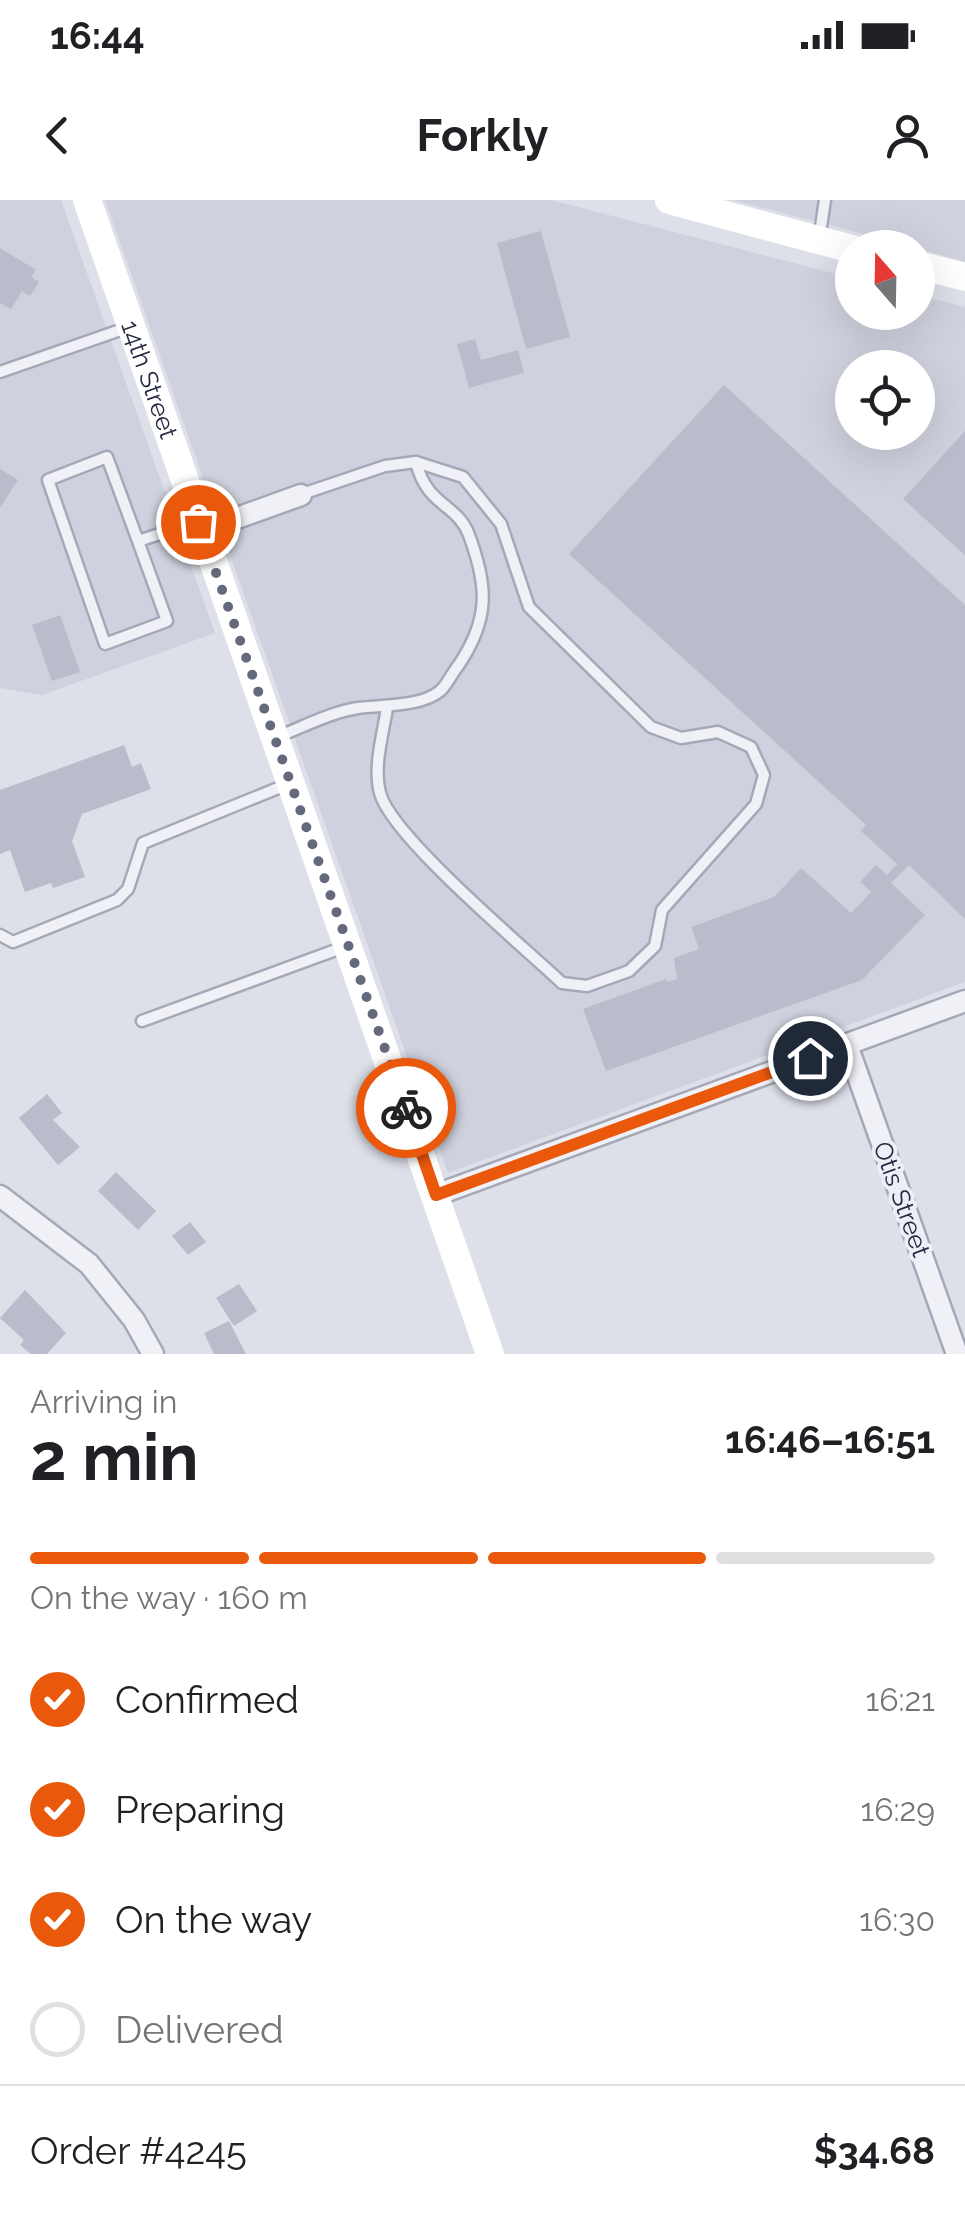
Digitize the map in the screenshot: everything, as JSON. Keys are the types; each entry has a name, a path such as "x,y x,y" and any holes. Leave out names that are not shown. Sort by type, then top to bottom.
{"street":[{"name":"14th Street","path":"87,200 490,1354"},
{"path":"670,200 835,245"},
{"path":"935,269 965,277"},
{"path":"199,526 301,494"},
{"path":"436,1195 965,1000"},
{"name":"Otis Street","path":"847,1045 957,1354"},
{"path":"0,1196 90,1264 134,1320 154,1354"}],"lane":[{"path":"819,241 825,200"},
{"path":"0,372 130,326"},
{"path":"108,458 138,541 168,621 105,644 48,480 108,458"},
{"path":"301,494 386,466 416,462 464,478 502,524 530,607 651,727 682,738 718,732 750,747 764,774 756,804 662,910 654,946 628,971 586,986 562,983 404,834 380,795 378,767 386,708"},
{"path":"273,738 357,708 386,708 439,692 469,650 482,622 484,594 475,551 465,524 432,497 421,481 416,462"},
{"path":"138,541 199,526"},
{"path":"0,936 13,942 117,900 128,889 143,843 289,784"},
{"path":"142,1021 350,945"}],"shaded area":[{"path":"0,200 61,200 215,633 42,695 0,688"},
{"path":"105,200 551,200 835,274 835,330 935,330 935,299 965,307 965,982 448,1173"},
{"path":"733,200 965,200 965,262 935,253 935,230 849,230"}],"building":[{"path":"541,231 570,337 526,349 497,243"},
{"path":"0,248 36,270 31,277 39,282 30,296 22,291 11,309 0,303"},
{"path":"475,339 481,360 518,350 524,373 469,388 457,344"},
{"path":"724,385 965,605 965,919 909,865 891,883 925,915 862,980 606,1071 583,1009 666,979 677,979 674,958 699,949 691,927 774,897 801,868 851,913 871,892 860,882 876,865 887,875 897,864 861,831 866,825 569,554"},
{"path":"965,431 965,555 903,499"},
{"path":"0,469 18,480 0,508"},
{"path":"60,615 80,672 52,681 32,625"},
{"path":"124,745 132,767 141,763 151,789 82,814 72,841 85,877 25,892 10,850 0,854 0,790"},
{"path":"47,1094 62,1113 53,1120 80,1147 58,1165 19,1118"},
{"path":"116,1172 156,1211 138,1230 98,1191"},
{"path":"190,1222 206,1242 188,1255 172,1236"},
{"path":"239,1284 257,1311 234,1326 216,1298"},
{"path":"25,1290 66,1333 47,1354 31,1354 20,1345 24,1340 0,1318"},
{"path":"229,1321 246,1354 214,1354 204,1333"}],"way so far":[{"path":"198,522 406,1108"}],"route":[{"path":"406,1108 436,1195 810,1058"}]}
